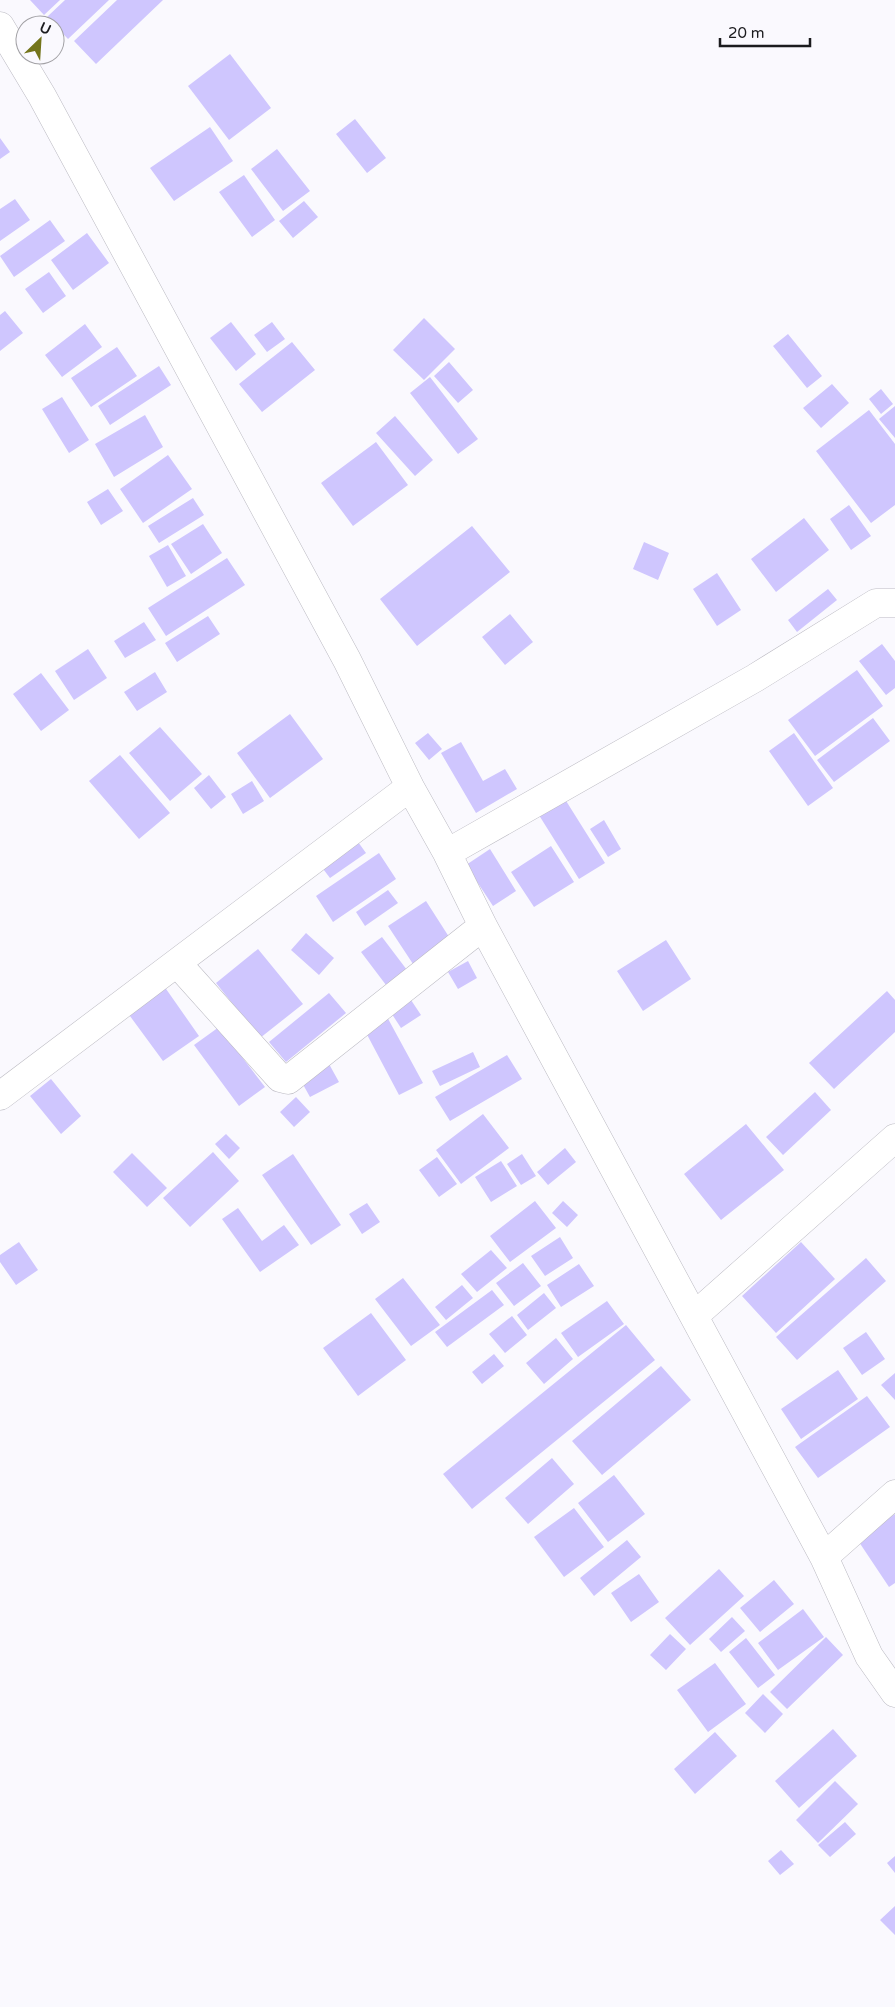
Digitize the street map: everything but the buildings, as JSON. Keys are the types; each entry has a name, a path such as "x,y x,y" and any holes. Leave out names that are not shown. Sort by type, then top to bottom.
{"street":[{"path":"0,26 42,96 139,273 347,660 410,787 447,853 483,926 824,1557 869,1656 894,1691"},
{"path":"447,853 755,678 876,603 895,602"},
{"path":"0,1096 410,787"},
{"path":"178,963 280,1078 288,1080 483,926"},
{"path":"694,1316 895,1138"},
{"path":"824,1557 895,1494"}]}
